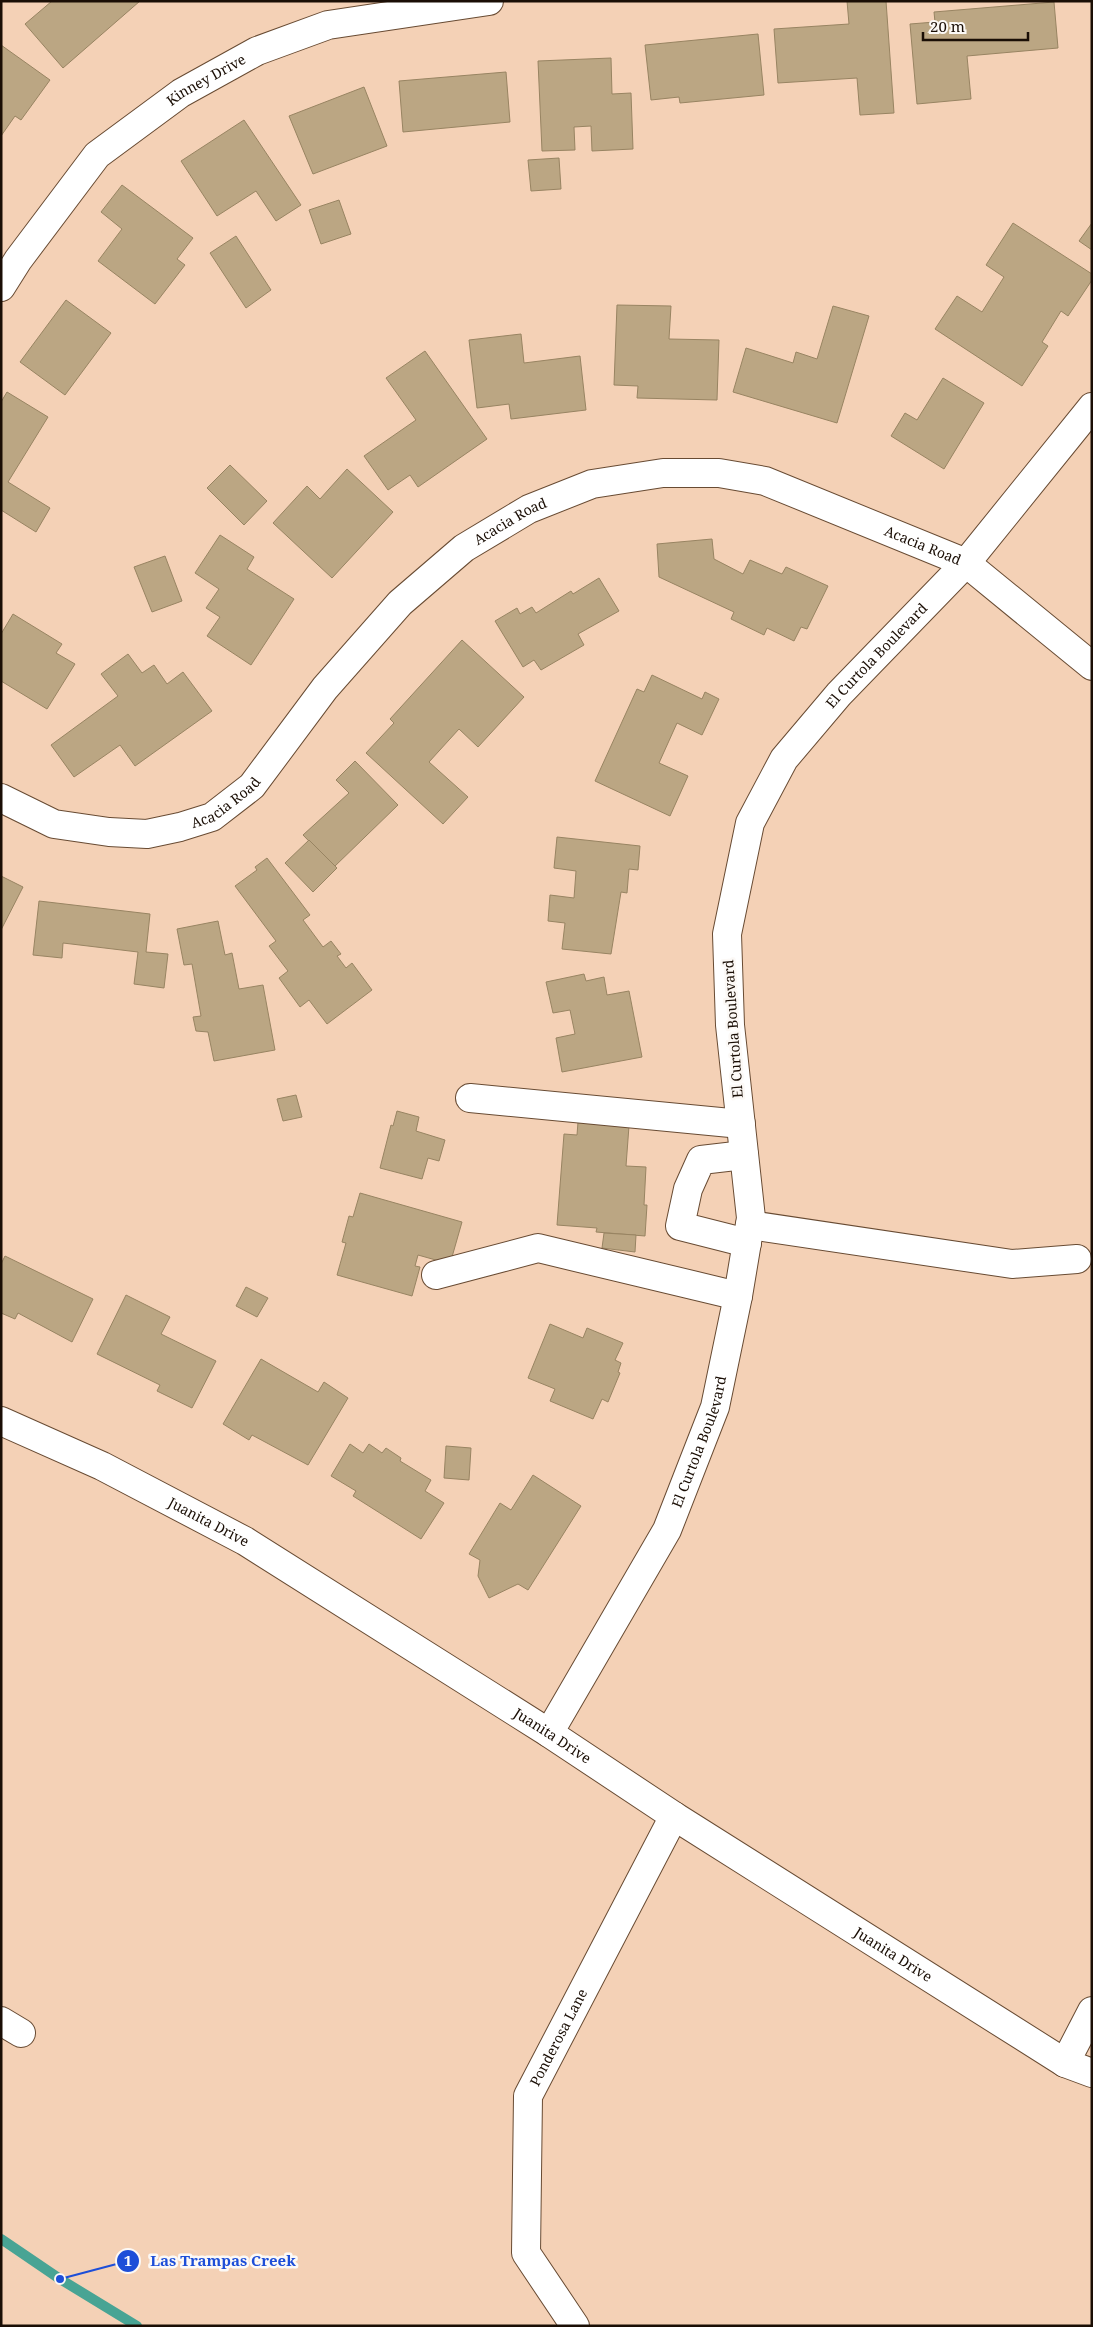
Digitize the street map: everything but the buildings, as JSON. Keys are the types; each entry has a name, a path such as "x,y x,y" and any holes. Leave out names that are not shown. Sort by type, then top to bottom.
{"street":[{"name":"Kinney Drive","path":"1,287 18,260 97,155 181,93 257,51 328,25 489,1"},
{"name":"El Curtola Boulevard","path":"549,1733 667,1530 715,1407 738,1296 751,1218 730,1025 727,934 750,823 784,759 839,694 966,563 1092,407"},
{"name":"Acacia Road","path":"1,798 54,824 109,832 147,834 212,817 252,786 325,688 400,603 464,548 529,509 592,484 663,473 719,472 765,481 966,563 1092,666"},
{"path":"470,1098 741,1124"},
{"path":"744,1155 701,1160 688,1189 680,1226 1012,1264 1077,1259"},
{"path":"436,1275 538,1248 738,1296"},
{"name":"Juanita Drive","path":"1,1421 102,1466 245,1542 549,1733 674,1816 1065,2063 1092,2072"},
{"name":"Ponderosa Lane","path":"575,2326 526,2253 528,2096 674,1816"},
{"path":"1065,2063 1092,2012"}],"waterway":[{"path":"1,2239 60,2279 137,2326"}],"place":[{"name":"Las Trampas Creek","path":"60,2279"}]}
